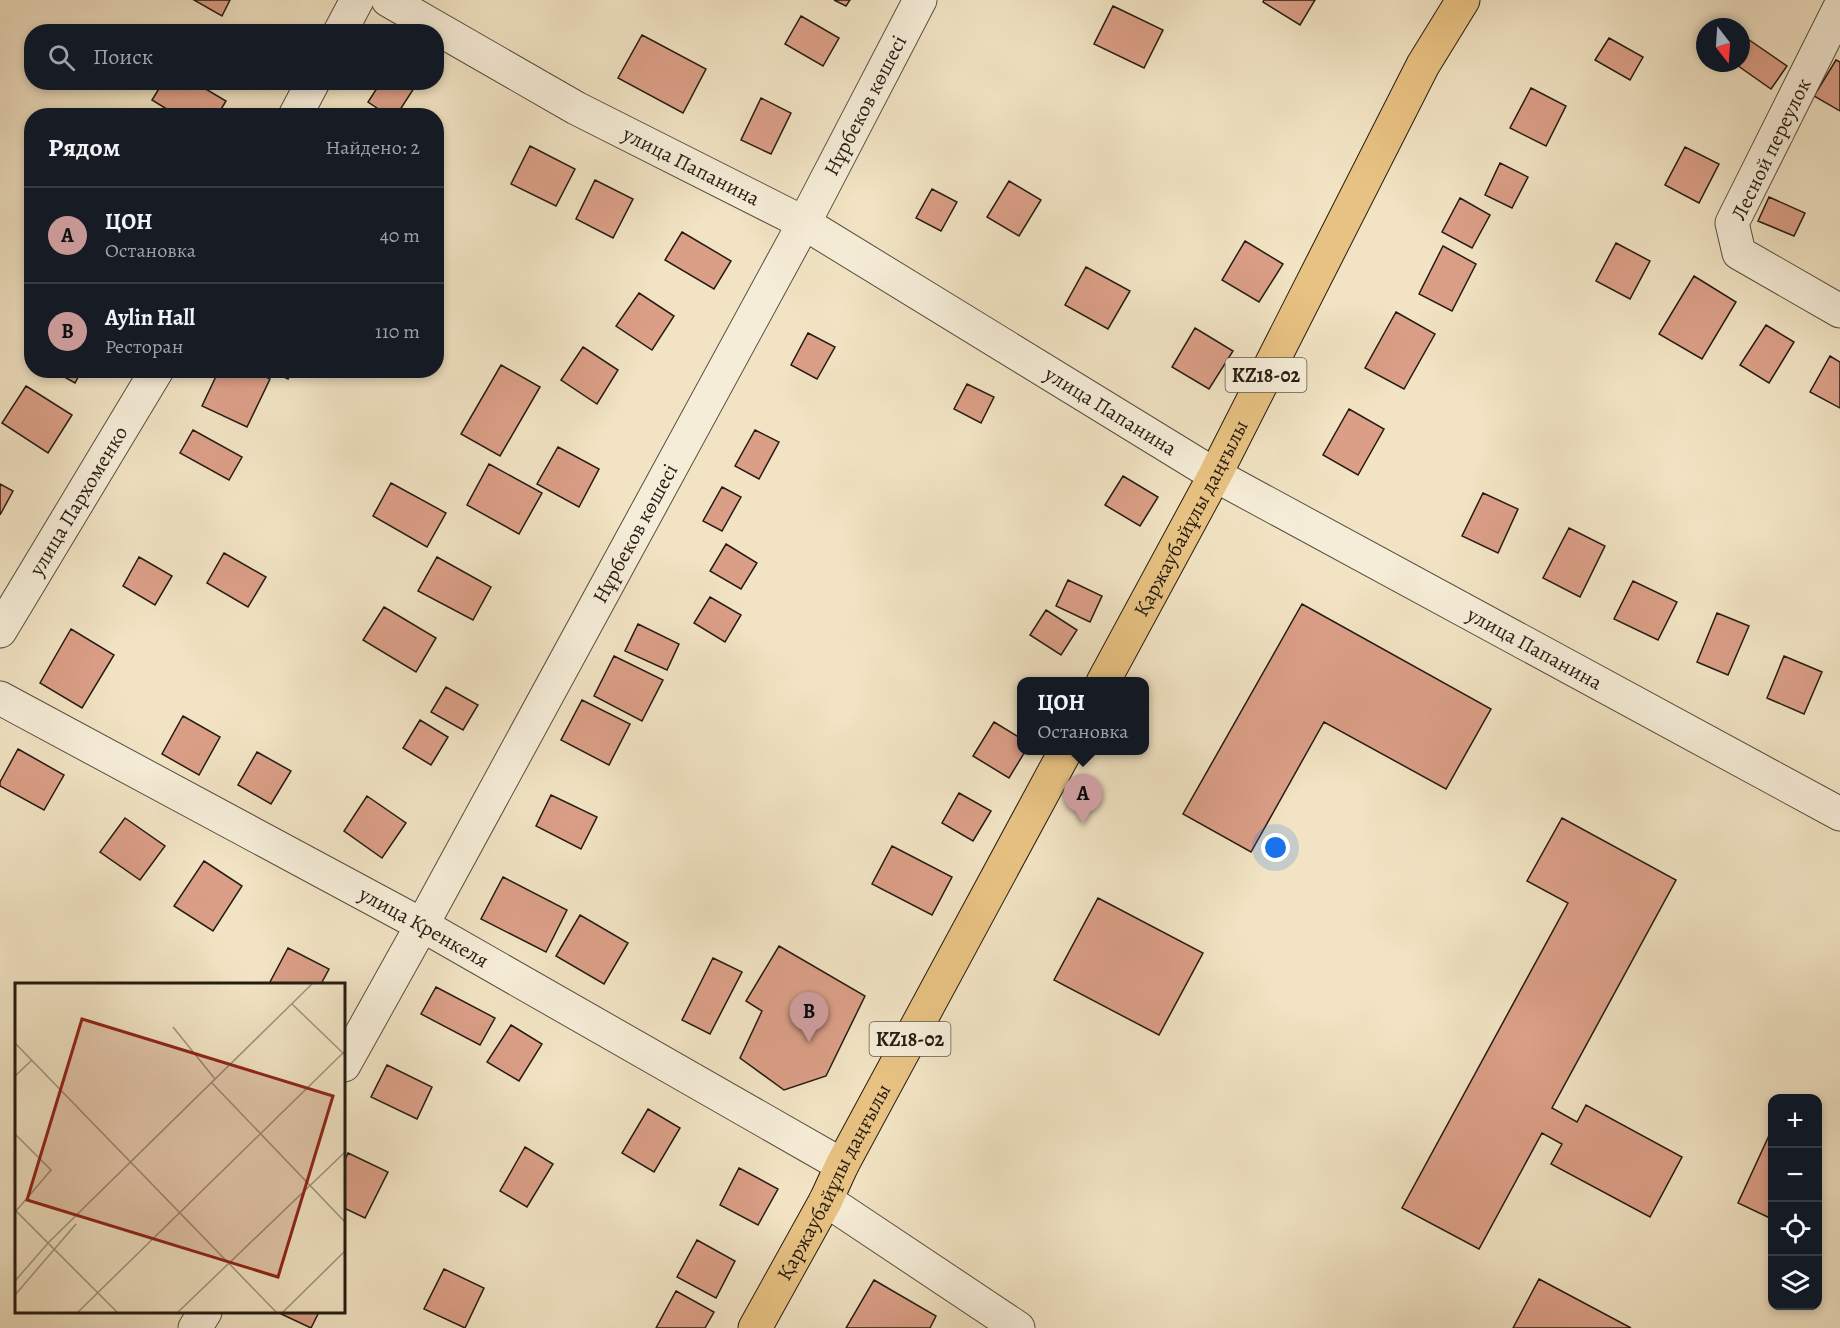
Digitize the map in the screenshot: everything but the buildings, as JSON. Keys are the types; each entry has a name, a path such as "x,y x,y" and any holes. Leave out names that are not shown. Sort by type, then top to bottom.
{"highway":[{"name":"Қаржаубайұлы даңғылы","path":"1423,65 1446,0"},
{"name":"Қаржаубайұлы даңғылы","path":"1105,677 1215,475 1423,65 1463,0"},
{"name":"Қаржаубайұлы даңғылы","path":"755,1328 826,1200 842,1165 1063,755"}],"street":[{"path":"344,24 357,0"},
{"name":"улица Папанина","path":"388,0 430,24"},
{"name":"Нұрбеков көшесі","path":"345,1063 804,223 920,0"},
{"name":"Лесной переулок","path":"1840,7 1732,223 1739,253 1840,311"},
{"name":"улица Папанина","path":"444,32 576,108 804,223 1215,475 1840,814"},
{"path":"299,108 309,90"},
{"name":"улица Пархоменко","path":"0,631 152,378"},
{"name":"улица Кренкеля","path":"0,698 422,925 842,1165"},
{"path":"826,1200 1018,1328"},
{"path":"195,1328 204,1313"}],"place":[{"name":"ЦОН","path":"1083,824"},
{"name":"Aylin Hall","path":"809,1042"}]}
